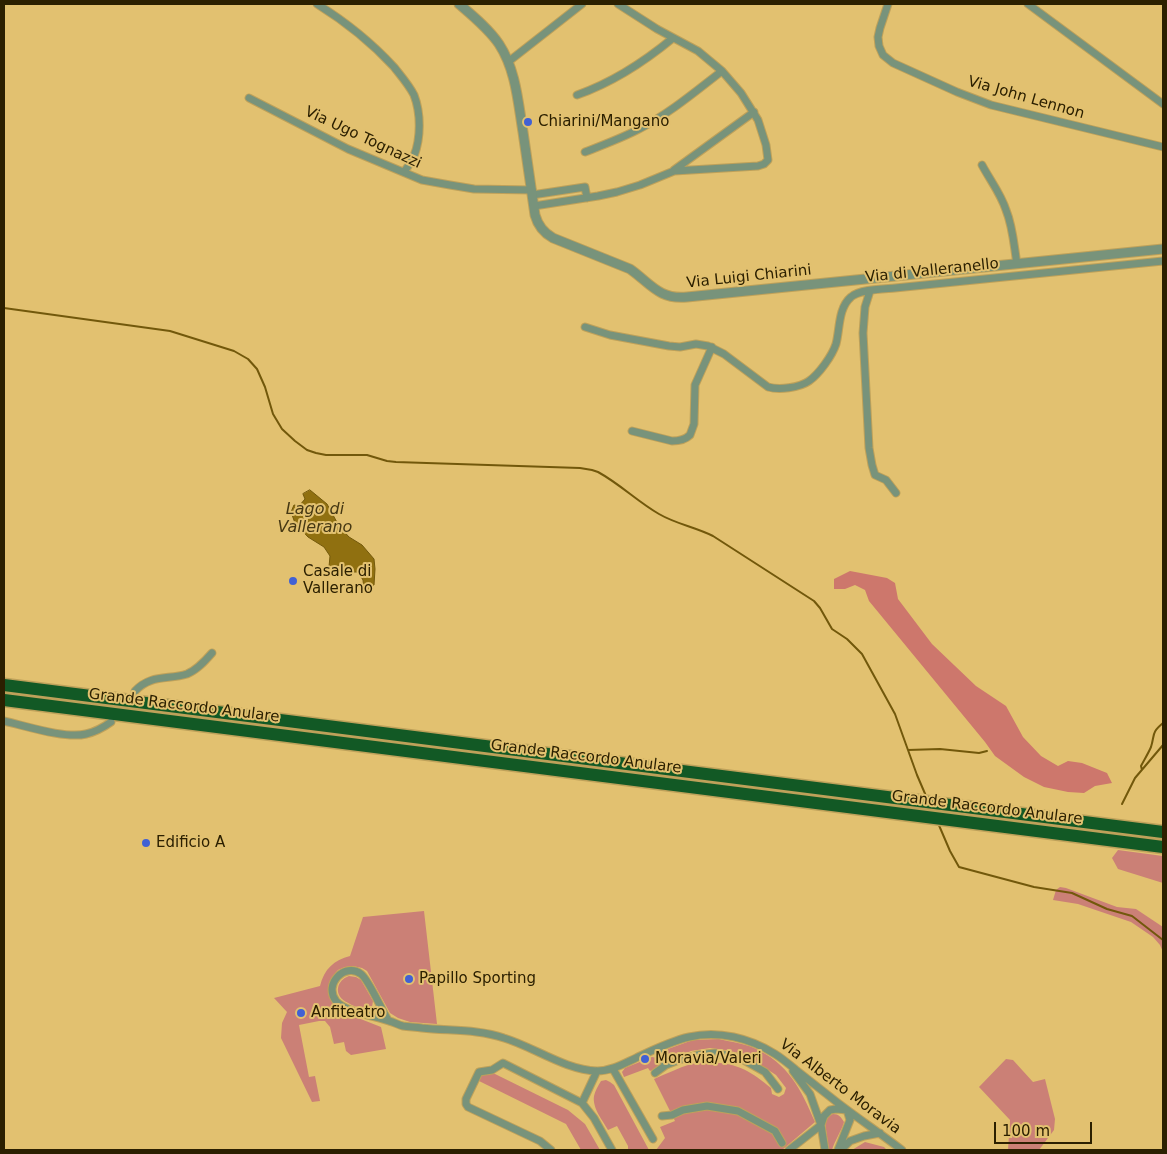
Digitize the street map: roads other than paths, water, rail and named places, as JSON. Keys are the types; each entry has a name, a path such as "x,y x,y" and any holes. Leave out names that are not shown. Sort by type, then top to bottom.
{"highway":[{"name":"Grande Raccordo Anulare","path":"6,685 1163,832"},
{"name":"Grande Raccordo Anulare","path":"4,700 1163,847"},
{"path":"4,708 92,711"}],"street":[{"path":"317,4 352,27 370,42 411,90 418,108 417,147 404,172"},
{"name":"Via Luigi Chiarini","path":"459,4 490,33 508,62 517,94 536,219 539,226 550,236 625,267 641,277 656,291 666,296 687,298 1163,249"},
{"path":"508,62 582,4"},
{"path":"618,4 646,23 698,51 722,71 754,112 762,130 768,158 764,164 674,171"},
{"name":"Via John Lennon","path":"888,4 878,37 883,55 893,64 969,97 999,107 1163,147"},
{"path":"1028,4 1163,104"},
{"path":"577,95 625,74 673,38"},
{"path":"585,152 621,138 649,124 678,105 722,71"},
{"name":"Via Ugo Tognazzi","path":"248,98 348,148 422,180 488,190 532,193 585,187 586,198"},
{"path":"534,206 608,195 651,181 674,171 754,112"},
{"path":"982,165 1007,211 1017,264"},
{"name":"Via di Valleranello","path":"712,347 769,387 776,388 802,384 813,378 828,361 836,342 842,312 847,301 856,294 1163,261"},
{"path":"870,291 865,307 863,333 869,448 876,476 886,480 896,493"},
{"path":"585,328 610,335 670,346 682,347 698,344 712,347 696,385 693,427 690,435 684,439 672,441 632,432"},
{"path":"135,690 151,680 190,672 212,654"},
{"path":"4,721 50,732 78,735 91,733 111,722"},
{"name":"Via Alberto Moravia","path":"388,1020 361,974 350,971 342,973 336,978 332,985 336,1001 366,1015 402,1025 479,1032 498,1036 567,1064 597,1071 612,1069 686,1037 701,1034 726,1035 749,1041 776,1054 847,1110 902,1150"},
{"path":"658,1048 666,1065"},
{"path":"655,1073 666,1065 697,1055 715,1053 740,1058 765,1072 778,1089"},
{"path":"551,1150 540,1141 467,1106 466,1099 479,1072 492,1070 503,1063 582,1103 594,1118 612,1150"},
{"path":"786,1063 810,1094 821,1124 825,1150"},
{"path":"612,1069 653,1139"},
{"path":"582,1103 597,1071"},
{"path":"662,1116 672,1116 683,1110 707,1106 738,1111 775,1130 782,1143"},
{"path":"789,1150 821,1124 824,1116 830,1110 836,1109 847,1110 850,1120 840,1150"},
{"path":"840,1150 850,1141 864,1136 880,1134"}],"water":[{"name":"Lago di Vallerano","path":"310,490 327,504 339,526 349,537 362,545 374,559 374,585 369,589 364,590 363,580 358,572 350,572 340,565 329,567 330,556 324,547 308,537 295,523 291,512 294,505 299,506 305,499 303,494"}],"waterway":[{"path":"4,308 170,331 234,351 248,359 257,369 265,387 273,414 282,429 307,450 316,453 326,455 367,455 396,462 580,468 598,472 659,514 713,536 814,601 832,629 847,639 862,654 895,714 926,796"},
{"path":"1142,770 1141,766 1151,747 1155,732 1163,723"},
{"path":"1122,804 1135,778 1163,745"},
{"path":"908,750 940,749 979,753 987,751"},
{"path":"938,823 959,867 1034,887 1072,893 1107,909 1132,916 1163,940"}],"place":[{"name":"Chiarini/Mangano","path":"528,122"},
{"name":"Casale di Vallerano","path":"293,581"},
{"name":"Edificio A","path":"146,843"},
{"name":"Papillo Sporting","path":"409,979"},
{"name":"Anfiteatro","path":"301,1013"},
{"name":"Moravia/Valeri","path":"645,1059"}]}
